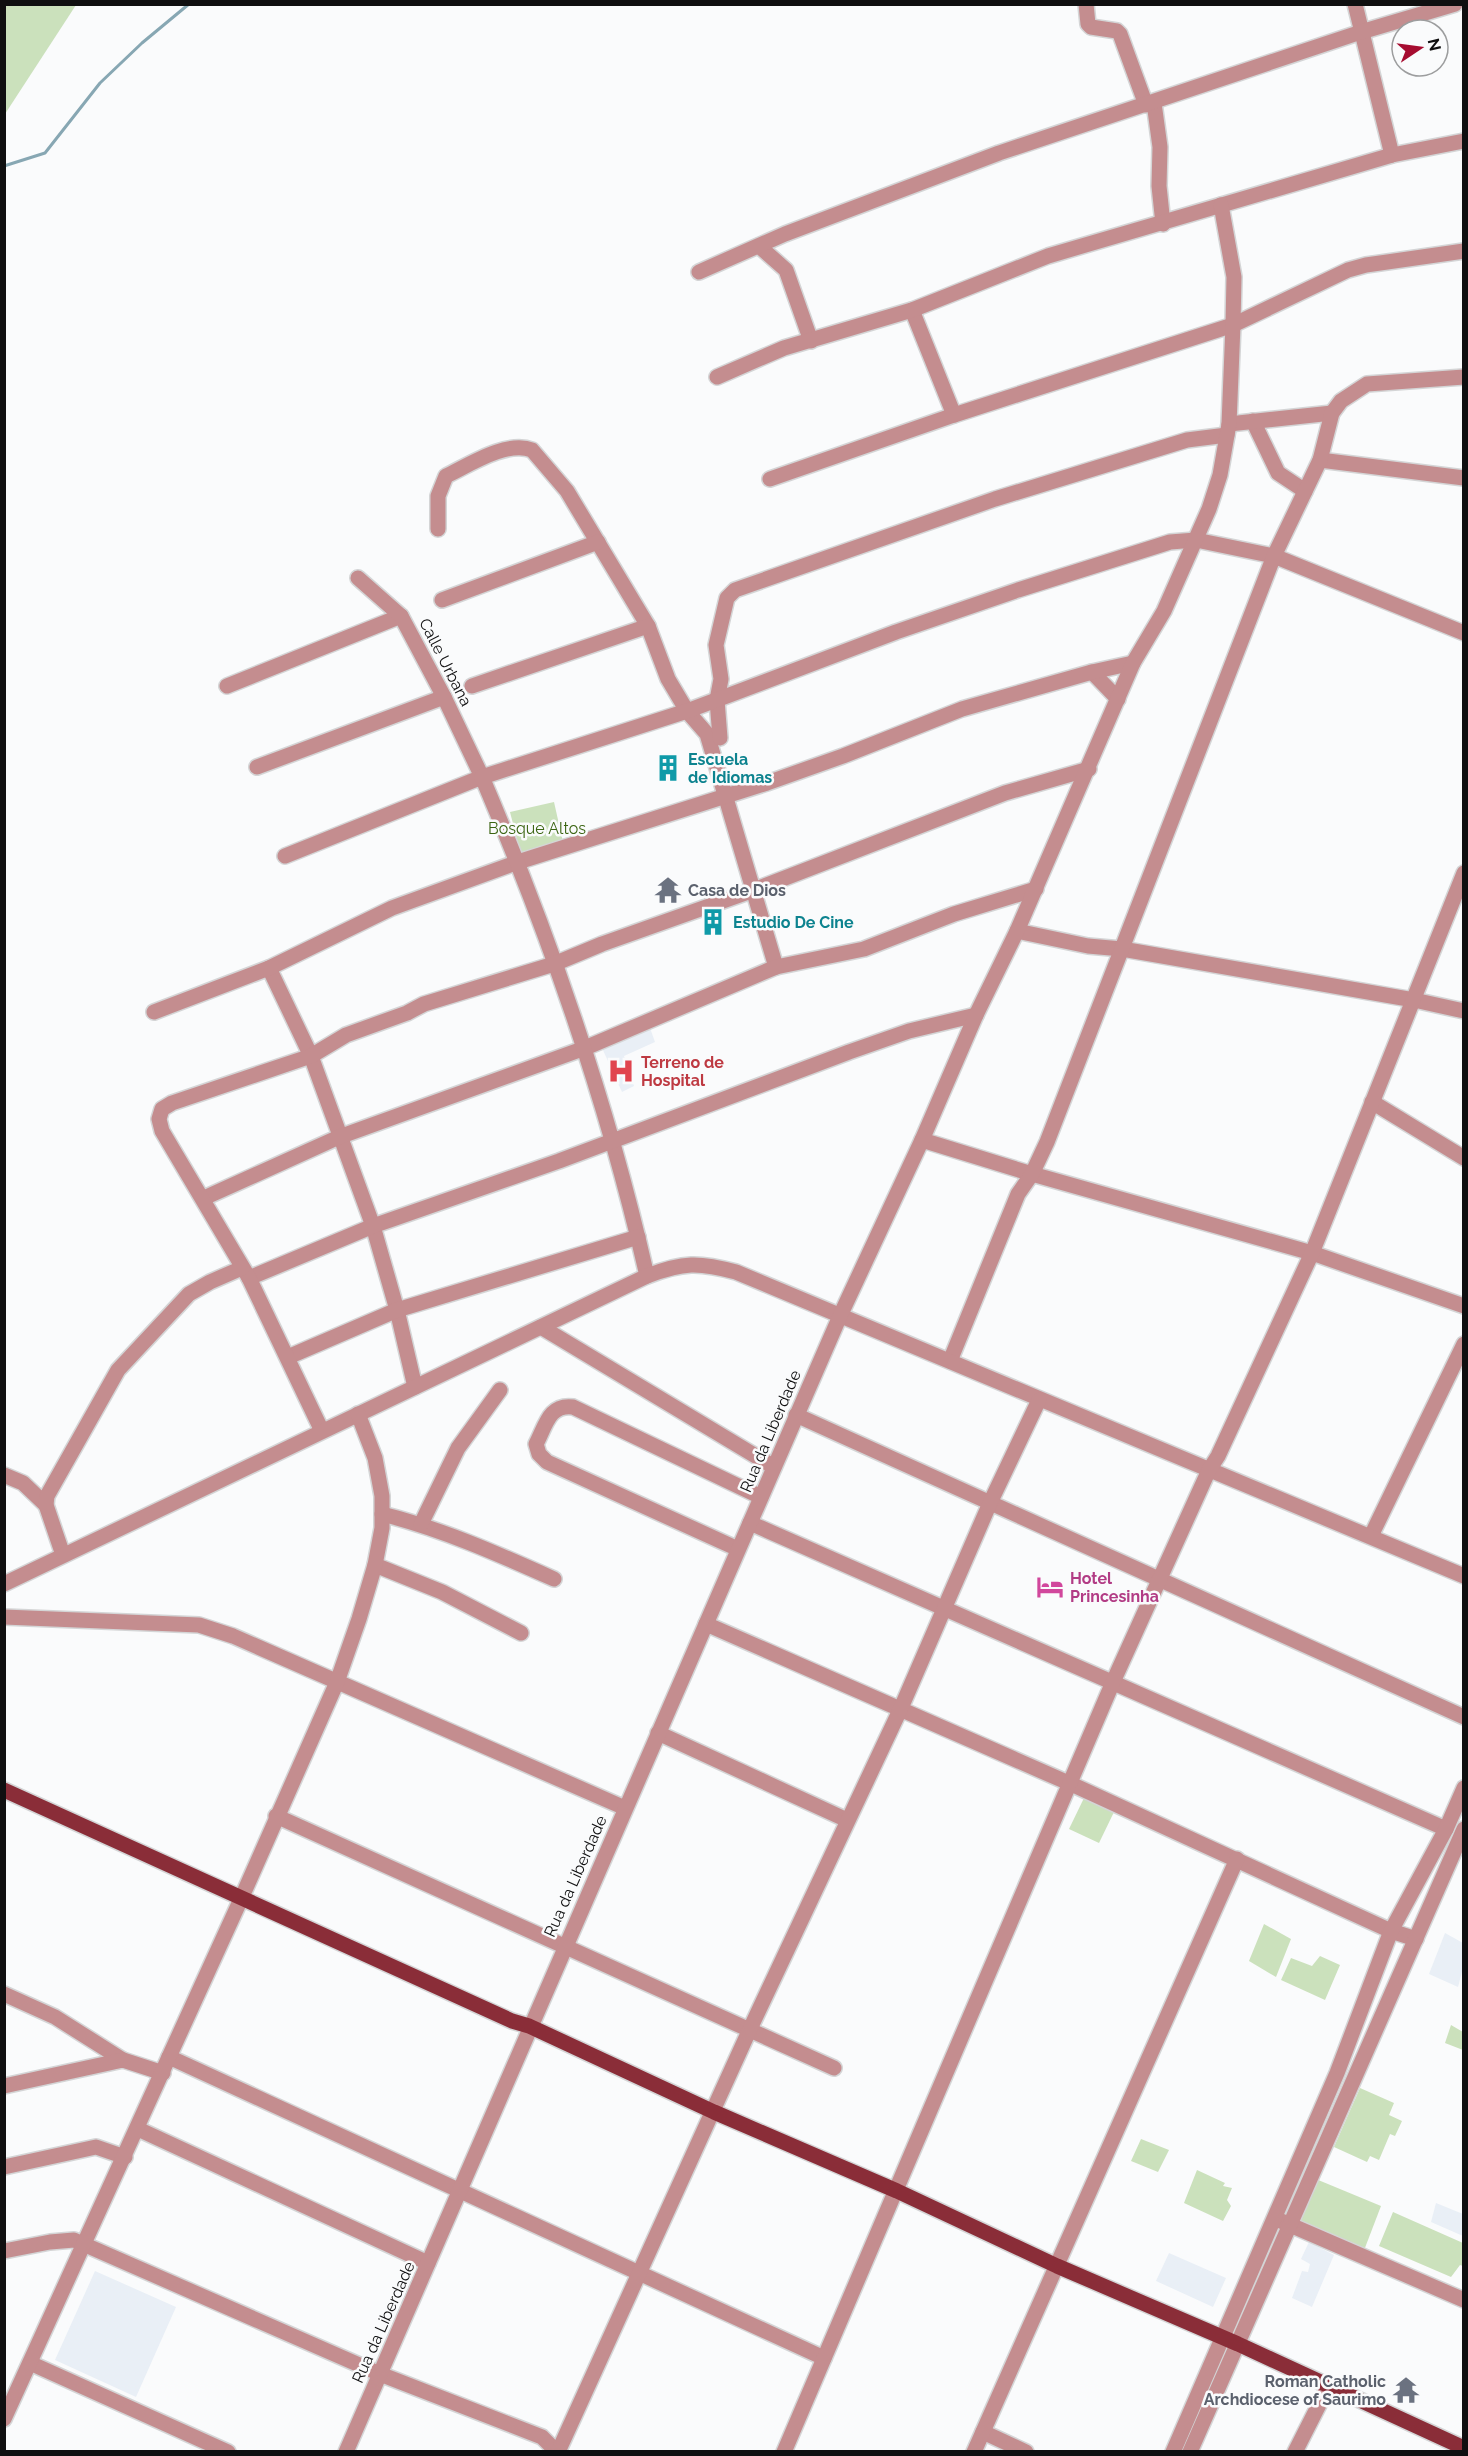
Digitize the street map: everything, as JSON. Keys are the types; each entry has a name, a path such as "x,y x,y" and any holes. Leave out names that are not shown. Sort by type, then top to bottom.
{"main road":[{"path":"4,1790 241,1899 512,2021 529,2026 714,2112 897,2191 1057,2266 1238,2344 1464,2448"}],"street":[{"path":"1086,4 1088,24 1091,27 1117,31 1120,34 1150,104 1160,147 1159,186 1163,224"},
{"path":"1355,4 1392,156"},
{"path":"699,272 759,246 999,153 1361,32 1455,4"},
{"path":"717,377 784,348 912,310 1048,256 1392,156 1464,141"},
{"name":"Rua da Liberdade","path":"346,2451 796,1415 922,1140 976,1015 1036,889 1133,663 1164,611 1209,509 1220,475 1228,429 1233,325 1233,267 1221,205"},
{"path":"759,246 786,270 811,341"},
{"path":"770,479 954,415 1233,325 1348,270 1366,265 1464,251"},
{"path":"912,310 954,415"},
{"path":"950,1361 1018,1194 1032,1174 1047,1142 1274,556 1320,460 1332,413 1341,401 1367,384 1464,377"},
{"path":"720,738 717,700 721,679 716,645 727,598 735,590 995,499 1187,440 1253,421 1332,413"},
{"path":"1253,421 1278,473 1305,491"},
{"path":"438,529 438,496 446,476 510,447 525,447 532,450 567,491 648,626 668,679 687,711 707,734 776,967"},
{"path":"1320,460 1464,478"},
{"path":"285,856 482,777 687,711 896,632 1018,590 1170,542 1196,540 1274,556 1464,633"},
{"path":"442,600 598,542"},
{"name":"Calle Urbana","path":"358,578 402,616 482,777 518,862 585,1048 614,1139 647,1276"},
{"path":"227,686 402,616"},
{"path":"472,686 648,626"},
{"path":"153,1012 269,968 392,908 518,862 727,796 843,756 962,708 1133,663"},
{"path":"1092,672 1118,699"},
{"path":"257,767 444,697"},
{"path":"322,1431 288,1357 245,1273 204,1198 162,1131 159,1119 162,1109 172,1103 311,1056 346,1035 407,1013 424,1004 554,964 1005,793 1089,769"},
{"path":"784,2451 1113,1682 1209,1470 1218,1456 1312,1253 1464,873"},
{"path":"204,1198 339,1137 585,1048 776,967 864,949 954,914 1036,889"},
{"path":"1017,931 1088,946 1122,949 1414,1000 1464,1011"},
{"path":"269,968 311,1056 373,1226 398,1310 414,1387"},
{"path":"63,1555 46,1505 47,1496 118,1370 189,1294 210,1282 245,1273 909,1031 976,1015"},
{"path":"1372,1102 1464,1158"},
{"path":"922,1140 1032,1174 1312,1253 1464,1306"},
{"path":"288,1357 398,1310 638,1237"},
{"path":"4,1584 647,1276 683,1264 710,1265 736,1272 1464,1576"},
{"path":"542,1327 774,1467"},
{"path":"1371,1536 1464,1344"},
{"path":"421,1524 458,1448 500,1390"},
{"path":"4,2252 64,2239 83,2243 380,2374 542,2437 558,2451 750,2029 901,1708 990,1503 1039,1400"},
{"path":"738,1549 547,1462 540,1454 536,1444 553,1410 563,1406 573,1407 761,1497"},
{"path":"4,2419 83,2243 138,2129 337,1682 375,1565 382,1528 382,1496 375,1458 358,1414"},
{"path":"796,1415 1464,1717"},
{"path":"4,1475 23,1483 46,1505"},
{"path":"382,1514 421,1524 490,1550 554,1580"},
{"path":"750,1523 1446,1829"},
{"path":"375,1565 442,1592 520,1633"},
{"path":"4,1617 199,1625 233,1636 625,1808"},
{"path":"706,1624 901,1708 1391,1930 1416,1939"},
{"path":"658,1733 847,1820"},
{"path":"1173,2451 1337,2073 1391,1930 1446,1829 1464,1788"},
{"path":"276,1816 834,2068"},
{"path":"1190,2451 1464,1829"},
{"path":"974,2451 1237,1859"},
{"path":"4,1994 55,2016 123,2060 163,2073"},
{"path":"169,2058 824,2358"},
{"path":"4,2086 123,2060"},
{"path":"138,2129 428,2263"},
{"path":"4,2167 96,2147 125,2157"},
{"path":"1273,2217 1464,2300"},
{"path":"30,2363 228,2451"},
{"path":"1295,2451 1329,2385"},
{"path":"983,2432 1026,2451"}],"shaded area":[{"name":"Terreno de Hospital","path":"650,1028 655,1042 624,1056 634,1086 622,1092 602,1048"},
{"path":"1445,1933 1463,1943 1463,1968 1458,1987 1429,1974"},
{"path":"1436,2203 1463,2214 1463,2236 1431,2222"},
{"path":"1309,2242 1334,2255 1312,2307 1292,2298 1302,2271 1308,2272 1310,2264 1301,2259"},
{"path":"1169,2253 1226,2278 1213,2307 1156,2281"},
{"path":"95,2271 176,2307 136,2397 55,2360"}],"green space":[{"path":"4,5 76,5 5,114"},
{"name":"Bosque Altos","path":"554,802 563,842 521,855 510,812"},
{"path":"1084,1798 1114,1812 1099,1843 1069,1829"},
{"path":"1264,1924 1291,1939 1276,1977 1249,1961"},
{"path":"1320,1956 1340,1965 1325,2000 1281,1980 1291,1958 1312,1966"},
{"path":"1451,2025 1463,2032 1463,2050 1445,2043"},
{"path":"1360,2088 1394,2103 1389,2115 1402,2121 1395,2136 1390,2134 1379,2160 1370,2156 1367,2162 1334,2147"},
{"path":"1141,2139 1169,2150 1158,2172 1131,2161"},
{"path":"1197,2170 1225,2183 1223,2186 1232,2188 1227,2200 1231,2206 1223,2221 1184,2203"},
{"path":"1311,2177 1381,2206 1363,2253 1292,2223"},
{"path":"1393,2212 1463,2243 1463,2266 1460,2265 1451,2277 1379,2246"}],"waterway":[{"path":"4,166 45,153 100,83 142,43 189,4"}],"place":[{"name":"Escuela de Idiomas","path":"668,768"},
{"name":"Casa de Dios","path":"668,890"},
{"name":"Estudio De Cine","path":"713,922"},
{"name":"Terreno de Hospital","path":"621,1071"},
{"name":"Hotel Princesinha","path":"1050,1587"},
{"name":"Roman Catholic Archdiocese of Saurimo","path":"1406,2390"}]}
